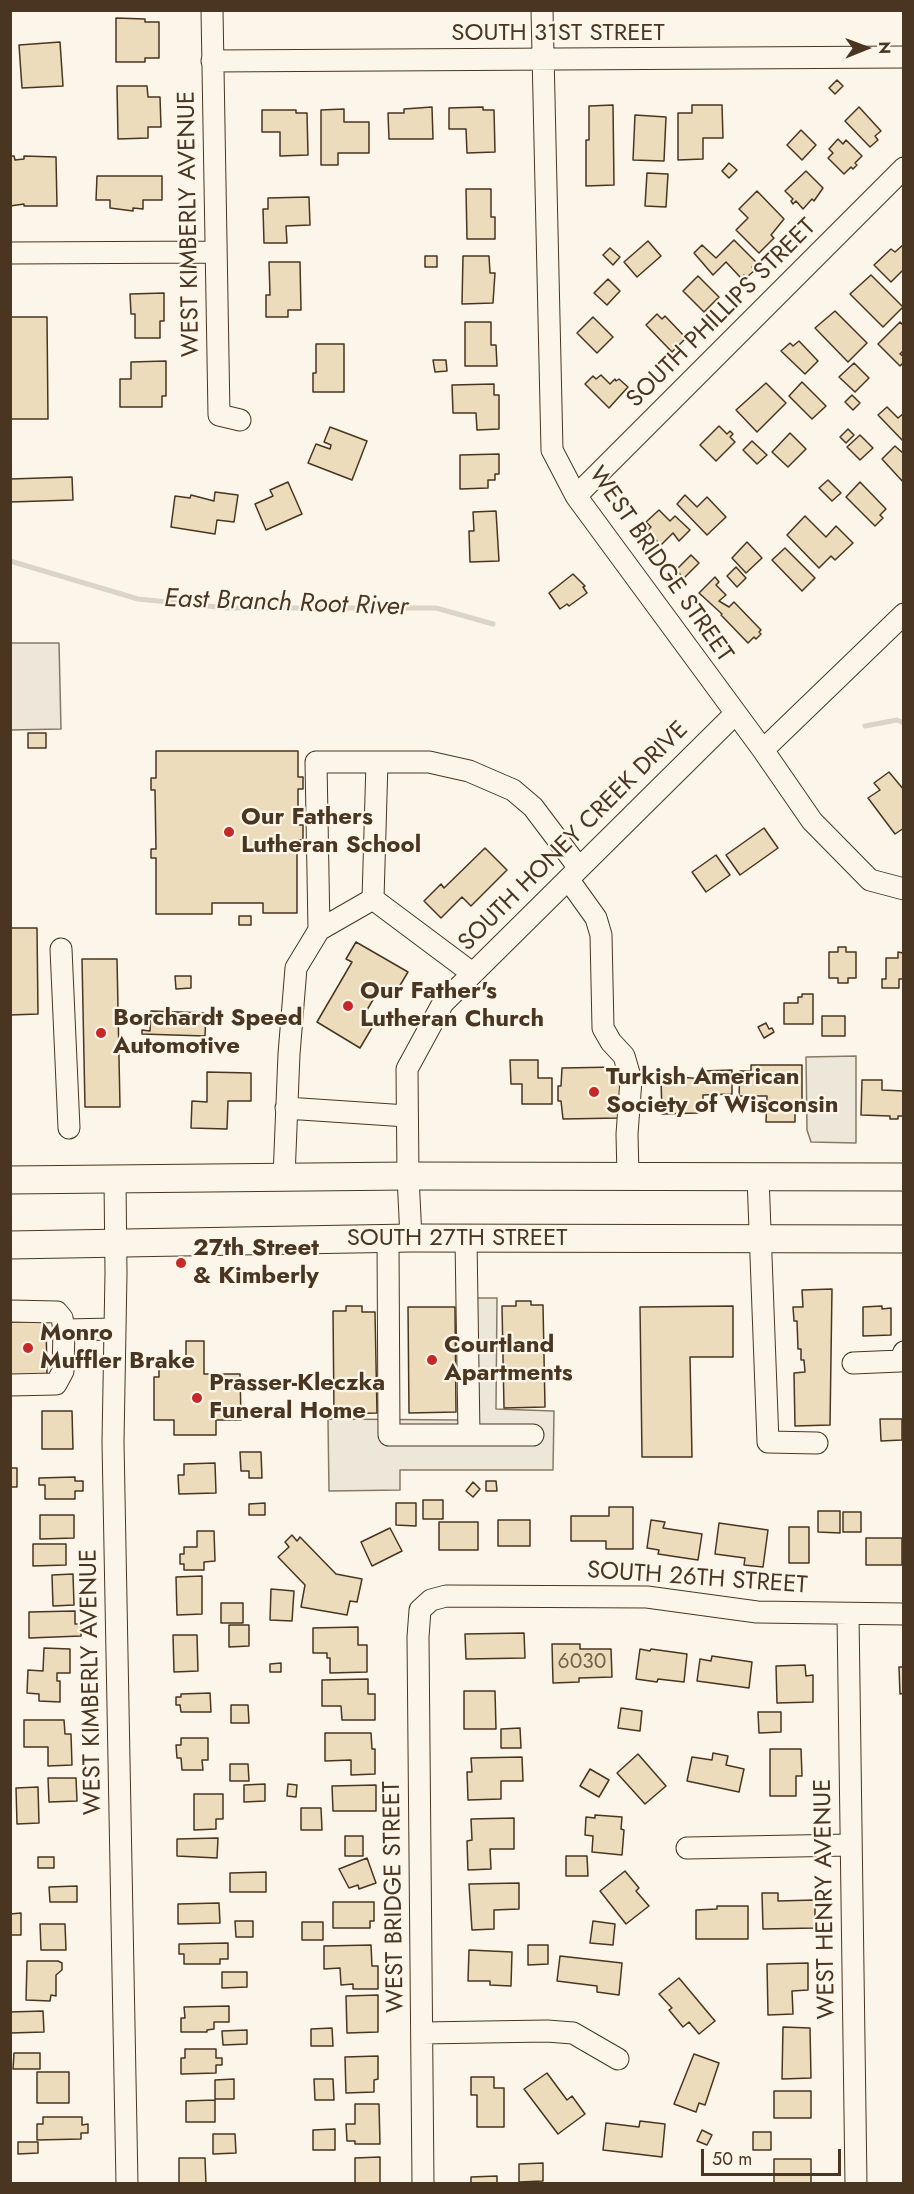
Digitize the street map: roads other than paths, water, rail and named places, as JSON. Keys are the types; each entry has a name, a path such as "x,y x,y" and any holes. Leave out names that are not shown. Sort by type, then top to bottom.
{"main road":[{"path":"10,1180 408,1176 903,1177"},
{"path":"841,1239 903,1228"},
{"name":"SOUTH 27TH STREET","path":"10,1245 116,1245 400,1238 903,1239"}],"street":[{"name":"WEST KIMBERLY AVENUE","path":"212,10 219,415 240,420"},
{"name":"WEST BRIDGE STREET","path":"542,10 552,450 576,496 763,750 812,821 870,880 903,889"},
{"name":"SOUTH 31ST STREET","path":"212,61 903,57"},
{"name":"SOUTH PHILLIPS STREET","path":"576,496 903,168"},
{"path":"10,253 215,252"},
{"path":"763,750 903,614"},
{"name":"SOUTH HONEY CREEK DRIVE","path":"469,1435 389,1435 400,1238 408,1176 407,1069 443,1003 735,714"},
{"path":"319,930 316,762 429,762 469,771 513,790 533,807 574,873 599,927 603,1028 611,1042 624,1056 631,1080 627,1134 628,1176"},
{"path":"373,899 377,762"},
{"path":"284,1178 289,1054 296,968 319,930 373,899"},
{"path":"373,899 472,973"},
{"path":"61,950 69,1128"},
{"path":"286,1108 407,1116"},
{"path":"758,1176 768,1442 817,1443"},
{"name":"WEST KIMBERLY AVENUE","path":"115,1180 113,1454 127,2184"},
{"path":"466,1239 469,1435 533,1435"},
{"path":"10,1311 57,1312 62,1318 64,1330 63,1371 56,1384 10,1385"},
{"path":"64,1330 115,1329"},
{"path":"853,1363 900,1360 903,1352"},
{"name":"SOUTH 26TH STREET","path":"420,1610 431,1600 446,1596 647,1597 757,1612 903,1614"},
{"name":"WEST BRIDGE STREET","path":"420,1610 418,1637 423,2184"},
{"name":"WEST HENRY AVENUE","path":"848,1614 856,2184"},
{"path":"687,1848 850,1845"},
{"path":"422,2033 547,2031 573,2033 618,2059"}],"waterway":[{"name":"East Branch Root River","path":"10,561 138,599 227,608 436,608 493,624"},
{"name":"East Branch Root River","path":"865,726 897,720 904,723"}],"place":[{"name":"Our Fathers Lutheran School","path":"229,832"},
{"name":"Our Father's Lutheran Church","path":"348,1006"},
{"name":"Borchardt Speed Automotive","path":"101,1033"},
{"name":"Turkish American Society of Wisconsin","path":"594,1092"},
{"name":"27th Street & Kimberly","path":"181,1263"},
{"name":"Monro Muffler Brake","path":"28,1348"},
{"name":"Courtland Apartments","path":"432,1360"},
{"name":"Prasser-Kleczka Funeral Home","path":"197,1398"}]}
